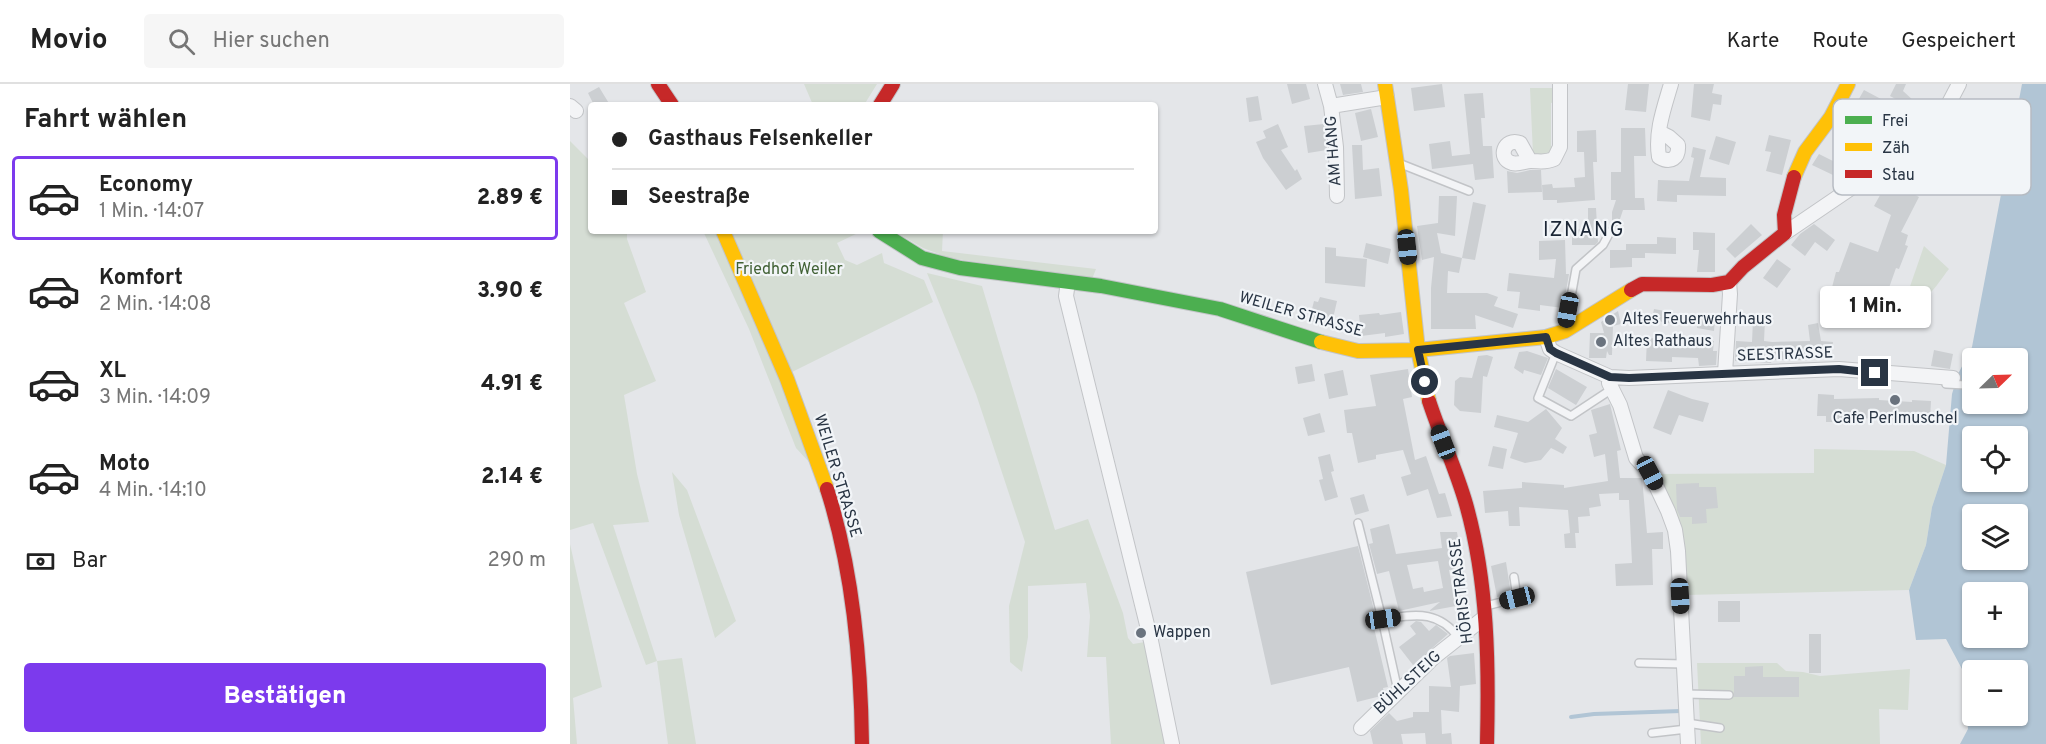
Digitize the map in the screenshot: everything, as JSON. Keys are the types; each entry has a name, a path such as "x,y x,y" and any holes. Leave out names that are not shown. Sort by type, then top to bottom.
{"street":[{"path":"658,84 670,102"},
{"path":"882,102 893,84"},
{"name":"AM HANG","path":"1325,84 1331,106 1336,147 1337,196"},
{"path":"1530,161 1545,163 1557,155 1560,147 1560,84"},
{"path":"1659,132 1659,124 1671,84"},
{"path":"1840,99 1848,84"},
{"path":"1951,99 1959,84"},
{"name":"AM HANG","path":"1331,106 1386,91"},
{"name":"HÖRISTRASSE","path":"1386,91 1398,163 1418,350 1438,430 1466,506 1475,541 1484,612 1487,744"},
{"path":"1785,233 1784,215 1797,168 1805,152 1833,113"},
{"path":"1418,350 1546,337 1565,331 1622,294 1642,284 1652,282 1712,285 1729,282 1743,267 1785,233 1841,195"},
{"name":"WEILER STRASSE","path":"724,234 786,375 839,531 848,576 861,693 862,744"},
{"name":"WEILER STRASSE","path":"881,237 922,258 960,268 1101,286 1220,309 1307,338 1358,351 1418,350"},
{"path":"1068,282 1066,296 1151,641 1172,744"},
{"path":"1725,373 1729,282"},
{"path":"1546,337 1550,349 1556,353"},
{"name":"SEESTRASSE","path":"1556,353 1611,383 1629,378 1839,369 1953,378"},
{"path":"1611,383 1636,458 1650,473 1675,530 1688,744"},
{"name":"BÜHLSTEIG","path":"1361,728 1484,612"}],"lane":[{"path":"1398,163 1431,174 1469,191"},
{"path":"1565,331 1576,269 1603,245 1610,232"},
{"path":"1556,353 1538,398 1571,416 1611,383"},
{"path":"1921,377 1932,382 1962,385"},
{"path":"1358,523 1383,619 1398,691"},
{"path":"1484,612 1517,598 1514,577"},
{"path":"1383,619 1412,615 1440,619 1451,627 1459,638"},
{"path":"1639,663 1684,664"},
{"path":"1685,694 1729,695"},
{"path":"1652,733 1687,726 1720,728"}],"green space":[{"path":"804,84 877,84 866,102 812,102"},
{"path":"1530,88 1555,88 1556,102 1551,103 1551,146 1556,147 1552,154 1540,158 1533,154"},
{"path":"570,141 588,159 588,234 627,234 646,292 624,303 656,381 624,395 637,474 649,522 613,525 657,661 646,665 593,523 570,530"},
{"path":"704,234 722,234 822,476 796,448 749,329"},
{"name":"Friedhof Weiler","path":"732,234 856,234 837,243 845,260 857,265 882,253 884,263 924,280 933,302 790,373"},
{"path":"899,234 943,234 942,251 1096,269 1092,279 950,258 923,248"},
{"path":"1924,246 1949,269 1927,295 1914,299 1906,298"},
{"path":"927,273 982,286 1055,530 1088,519 1123,613 1128,638 1133,644 1157,640 1177,744 1111,744 1106,657 1087,657 1090,616 1086,583 1028,586 1028,637 1022,672 1010,662 1009,606 1025,542 976,394"},
{"path":"1814,449 1914,451 1946,465 1932,507 1926,545 1909,590 1685,595 1654,474 1814,473"},
{"path":"672,472 687,490 736,621 715,638 679,515"},
{"path":"570,544 602,687 573,698 577,744 570,744"},
{"path":"682,658 696,744 668,744 657,661"},
{"path":"1697,663 1777,663 1786,671 1820,676 1910,669 1908,710 1879,709 1880,744 1701,744"}],"water":[{"path":"2022,84 2046,84 2046,744 1960,744 1968,726 2028,726 2028,660 1962,660 1962,669 1946,639 1916,640 1909,590 1926,545 1932,507 1946,465 1952,394 1962,366 1962,414 2028,414 2028,348 1971,348 2001,195 2031,195 2031,99 2019,99"}],"building":[{"path":"1287,84 1306,84 1310,99 1292,104"},
{"path":"1340,84 1361,84 1363,92 1343,95"},
{"path":"1442,84 1445,107 1414,111 1411,88"},
{"path":"1628,84 1649,84 1646,112 1625,110"},
{"path":"1694,84 1714,84 1712,93 1722,95 1721,105 1713,104 1710,121 1691,117"},
{"path":"1896,84 1906,84 1903,91 1912,99 1896,99 1890,96"},
{"path":"599,87 608,102 592,102 588,93"},
{"path":"1864,90 1881,99 1859,99"},
{"path":"1483,93 1485,118 1481,118 1483,146 1492,146 1494,178 1475,180 1473,164 1432,169 1429,144 1450,141 1452,156 1470,154 1464,94"},
{"path":"1258,96 1262,120 1249,122 1246,98"},
{"path":"1371,109 1378,137 1361,141 1355,113"},
{"path":"1278,124 1288,147 1281,150 1295,171 1297,169 1302,179 1286,190 1263,158 1256,142 1266,138 1263,131"},
{"path":"1324,124 1327,150 1308,153 1304,126"},
{"path":"1621,128 1645,128 1646,156 1634,156 1635,198 1644,198 1645,210 1623,210 1615,234 1612,227 1612,212 1616,200 1611,200 1611,172 1621,172"},
{"path":"1596,130 1597,162 1593,162 1595,200 1557,203 1557,200 1543,200 1542,185 1552,184 1553,188 1575,187 1574,178 1585,177 1584,152 1577,152 1577,131"},
{"path":"1769,135 1791,140 1782,175 1766,171 1771,152 1765,151"},
{"path":"1716,136 1736,142 1729,165 1709,159"},
{"path":"1352,145 1362,145 1363,170 1379,168 1382,196 1355,199"},
{"path":"1693,147 1706,150 1700,177 1726,178 1726,196 1677,195 1677,202 1657,201 1658,180 1689,181 1694,158 1691,157"},
{"path":"1819,154 1833,161 1833,175 1812,165"},
{"path":"1541,170 1542,192 1508,193 1507,171 1517,173"},
{"path":"1880,195 1915,195 1919,197 1901,232 1908,235 1905,245 1908,246 1899,269 1896,268 1884,302 1843,289 1841,298 1837,297 1834,310 1821,306 1824,293 1830,295 1836,272 1839,272 1850,242 1878,252 1891,215 1874,206"},
{"path":"1439,196 1457,196 1455,236 1437,233 1441,253 1462,258 1459,273 1448,271 1447,293 1487,293 1498,297 1494,306 1518,314 1513,328 1475,315 1476,329 1431,329 1434,257 1422,260 1417,226 1438,223"},
{"path":"1473,202 1486,205 1475,260 1462,258"},
{"path":"1588,208 1596,208 1598,242 1595,245 1572,245 1572,229 1588,230"},
{"path":"1751,224 1762,235 1735,258 1726,249"},
{"path":"1814,224 1835,240 1827,251 1815,242 1805,256 1791,245 1800,234"},
{"path":"1693,232 1715,233 1715,272 1697,272 1699,250 1693,250"},
{"path":"1657,237 1676,238 1676,254 1645,253 1645,258 1632,258 1632,267 1610,268 1610,250 1626,250 1626,244 1657,244"},
{"path":"1565,240 1566,274 1569,274 1563,308 1540,305 1540,311 1518,308 1520,292 1507,291 1509,273 1554,278 1556,259 1539,260 1539,241"},
{"path":"1366,243 1391,249 1388,264 1363,257"},
{"path":"1325,247 1336,248 1336,256 1367,259 1365,287 1325,283"},
{"path":"1777,259 1791,269 1777,288 1763,278"},
{"path":"1320,297 1337,301 1331,327 1309,321 1314,301 1318,302"},
{"path":"1654,309 1676,313 1674,324 1652,320"},
{"name":"Altes Rathaus","path":"1618,311 1621,324 1613,326 1612,355 1609,355 1607,351 1606,358 1589,358 1590,333 1604,333 1601,322"},
{"path":"1401,312 1404,334 1385,337 1385,333 1361,336 1359,315"},
{"path":"1698,318 1715,320 1714,331 1697,328"},
{"path":"1753,320 1765,320 1764,341 1772,342 1810,341 1808,325 1818,323 1821,341 1833,342 1831,358 1804,355 1805,360 1772,360 1771,363 1735,361 1736,341 1752,342"},
{"path":"1647,338 1714,341 1713,351 1717,351 1716,365 1699,366 1698,358 1672,357 1672,362 1646,361"},
{"path":"1934,350 1953,354 1950,369 1931,366"},
{"path":"1527,351 1548,358 1541,375 1524,370 1523,374 1514,368 1519,352"},
{"path":"1478,356 1493,357 1487,377 1483,376 1481,413 1460,411 1454,405 1455,381 1460,377 1472,378"},
{"path":"1312,364 1315,381 1298,384 1295,367"},
{"path":"1408,369 1412,397 1403,399 1415,460 1426,456 1439,494 1445,493 1452,516 1437,518 1428,489 1407,496 1401,477 1411,474 1403,450 1376,455 1376,459 1358,463 1352,433 1347,433 1344,410 1376,406 1370,375"},
{"path":"1556,369 1587,387 1576,405 1548,388"},
{"path":"1343,370 1348,395 1329,399 1324,374"},
{"path":"1668,390 1709,403 1703,422 1679,415 1671,435 1653,428"},
{"path":"1818,394 1834,395 1834,399 1879,398 1879,400 1912,402 1912,400 1931,401 1930,419 1901,417 1900,420 1838,419 1838,422 1826,422 1826,416 1817,416"},
{"path":"1610,404 1621,450 1617,451 1620,478 1642,478 1647,533 1663,532 1663,549 1652,549 1653,585 1616,586 1615,564 1632,563 1629,500 1619,500 1619,493 1599,494 1601,506 1589,508 1590,516 1578,517 1579,533 1575,533 1576,548 1565,548 1564,534 1570,533 1568,510 1519,507 1520,526 1509,526 1508,511 1485,513 1483,491 1522,488 1522,482 1564,485 1564,488 1608,481 1605,454 1594,457 1589,435 1597,433 1591,410"},
{"path":"1546,409 1562,428 1555,439 1567,447 1563,454 1551,448 1541,460 1525,463 1510,458 1518,433 1494,427 1497,415 1528,422"},
{"path":"1320,413 1325,432 1308,436 1303,418"},
{"path":"1493,446 1507,449 1503,469 1488,466"},
{"path":"1330,454 1334,471 1331,472 1338,497 1325,501 1319,480 1323,479 1318,457"},
{"path":"1699,483 1699,487 1716,487 1718,508 1706,509 1707,523 1692,524 1692,517 1680,517 1677,510 1676,484"},
{"path":"1364,494 1369,511 1355,515 1350,498"},
{"path":"1389,524 1396,554 1442,548 1440,532 1457,532 1463,568 1449,570 1456,606 1429,611 1440,602 1399,611 1389,571 1377,574 1369,544 1373,543 1370,529","holes":["1438,561 1443,588 1424,592 1423,587 1413,589 1407,565"]},
{"path":"1358,546 1376,618 1370,611 1388,687 1383,688 1384,693 1381,696 1357,702 1349,667 1271,685 1246,572"},
{"path":"1506,562 1511,594 1497,597 1491,566"},
{"path":"1718,601 1740,601 1740,622 1718,622"},
{"path":"1416,621 1421,622 1429,631 1436,625 1448,634 1413,665 1399,647 1416,634 1410,626"},
{"path":"1809,634 1821,634 1821,673 1809,673"},
{"path":"1474,653 1476,684 1460,686 1459,712 1441,710 1442,734 1451,733 1452,744 1426,744 1425,733 1401,734 1403,744 1373,744 1370,731 1389,713 1397,721 1413,717 1413,712 1429,712 1429,686 1451,687 1447,658"},
{"path":"1763,666 1763,677 1799,677 1799,697 1734,697 1734,676 1745,676 1745,667"}],"waterway":[{"path":"1571,717 1681,711"}],"traffic: fast":[{"path":"884,234 922,258 960,268 1101,286 1220,309 1321,342"}],"traffic: slow":[{"path":"1385,84 1401,190 1418,350 1429,401"},
{"path":"1840,99 1848,84"},
{"path":"1794,177 1805,152 1833,113"},
{"path":"724,234 787,379 827,489"},
{"path":"1321,342 1358,351 1418,350 1546,337 1565,331 1631,290"}],"traffic: jam":[{"path":"658,84 670,102"},
{"path":"882,102 893,84"},
{"path":"1631,290 1642,284 1712,285 1729,282 1743,267 1785,233 1784,215 1794,177"},
{"path":"1429,401 1462,491 1479,563 1486,623 1487,744"},
{"path":"827,489 843,550 854,615 860,681 862,744"}],"place":[{"name":"Altes Feuerwehrhaus","path":"1610,320"},
{"name":"Altes Rathaus","path":"1601,342"},
{"name":"Cafe Perlmuschel","path":"1895,400"},
{"name":"Wappen","path":"1141,633"}],"district":[{"name":"IZNANG","path":"1584,231"}],"route":[{"path":"1425,382 1418,350 1546,337 1550,349 1556,353 1610,377 1839,369 1875,373"}]}
